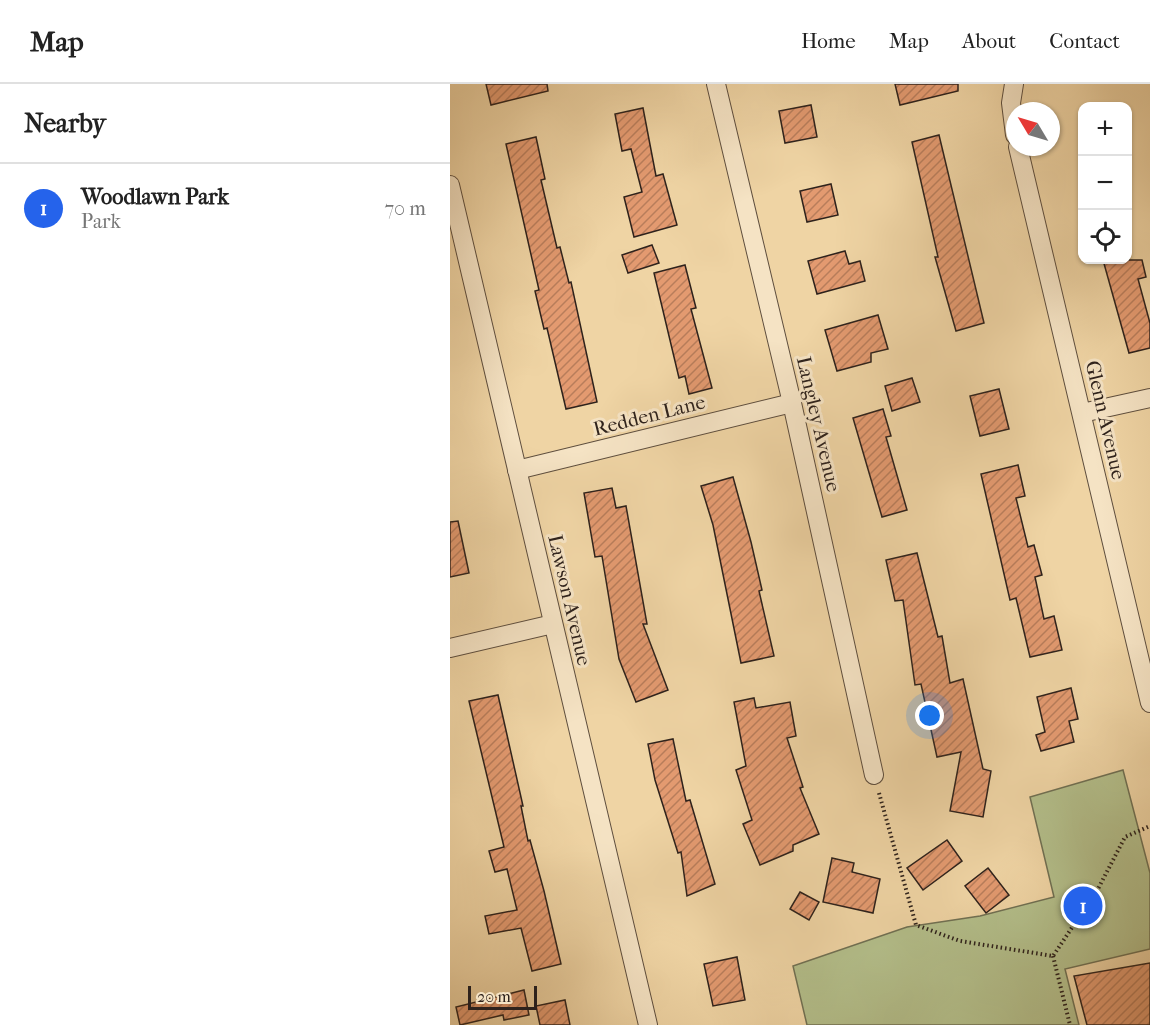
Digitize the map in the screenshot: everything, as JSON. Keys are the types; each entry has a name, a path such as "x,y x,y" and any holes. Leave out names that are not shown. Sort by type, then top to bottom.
{"street":[{"name":"Langley Avenue","path":"716,84 792,404 874,775"},
{"path":"1011,102 1014,84"},
{"name":"Glenn Avenue","path":"1020,156 1149,692"},
{"name":"Lawson Avenue","path":"450,185 648,1025"},
{"path":"1082,413 1150,398"},
{"name":"Redden Lane","path":"517,470 792,404"},
{"path":"450,648 553,624"}],"path":[{"path":"874,775 916,925 960,941 1053,956"},
{"path":"1070,1025 1053,956 1099,887 1125,837 1150,826"}],"green space":[{"path":"1123,770 1150,873 1150,949 1065,969 1079,1025 807,1025 793,966 907,927 980,916 1054,897 1030,797"}],"building":[{"path":"486,84 547,84 548,91 491,105"},
{"path":"895,84 958,84 958,91 900,105"},
{"path":"811,105 817,137 785,143 779,111"},
{"path":"643,108 656,176 663,174 677,225 634,237 624,197 642,192 631,149 622,151 615,114"},
{"path":"939,135 984,323 956,331 935,257 938,257 912,142"},
{"path":"536,137 545,179 541,180 557,248 560,247 569,283 571,282 597,402 566,409 547,328 544,329 535,291 539,290 506,144"},
{"path":"831,184 838,215 807,222 800,191"},
{"path":"652,245 659,263 628,273 622,255"},
{"path":"845,251 849,264 860,261 865,281 817,294 808,261"},
{"path":"1132,260 1142,260 1146,277 1138,279 1150,323 1150,348 1129,353 1104,264 1132,264"},
{"path":"685,265 696,308 691,309 712,388 689,394 685,376 679,378 654,273"},
{"path":"878,315 888,349 871,353 871,362 837,371 825,330"},
{"path":"912,378 920,402 892,411 885,386"},
{"path":"999,389 1009,429 980,436 970,396"},
{"path":"883,409 891,436 886,437 907,510 882,517 853,418"},
{"path":"1018,465 1025,496 1016,498 1028,547 1034,545 1042,575 1035,577 1044,619 1054,616 1062,650 1030,657 1016,598 1010,600 981,474"},
{"path":"733,477 762,590 759,591 774,656 741,663 713,525 701,486"},
{"path":"612,488 616,508 626,506 647,624 643,624 668,690 636,702 619,659 602,556 595,557 584,493"},
{"path":"458,521 469,573 450,577 450,522"},
{"path":"917,553 938,637 942,636 950,683 963,679 983,769 991,771 983,817 950,811 961,752 937,757 921,684 915,685 903,600 895,601 886,560"},
{"path":"1071,688 1078,719 1069,721 1074,742 1041,751 1036,735 1045,732 1037,697"},
{"path":"498,695 523,806 521,806 528,841 530,840 544,891 561,964 532,971 521,928 489,934 485,916 517,910 507,869 495,872 489,851 504,847 469,701"},
{"path":"754,698 756,708 790,702 796,736 787,738 803,787 800,788 819,834 793,845 793,851 760,865 743,824 752,820 736,770 746,766 734,702"},
{"path":"673,739 686,801 690,800 715,884 687,896 681,852 678,853 655,780 648,744"},
{"path":"947,840 962,861 923,890 907,868"},
{"path":"832,858 854,863 852,872 880,879 873,913 823,902"},
{"path":"988,868 1009,895 986,913 965,886"},
{"path":"800,892 819,902 809,920 790,909"},
{"path":"737,957 745,1000 713,1006 704,964"},
{"path":"1150,963 1150,1025 1087,1025 1074,976"},
{"path":"524,990 529,1015 504,1020 503,1015 460,1025 456,1007"},
{"path":"565,1000 570,1025 540,1025 536,1006"}],"place":[{"name":"Woodlawn Park","path":"1083,906"}]}
